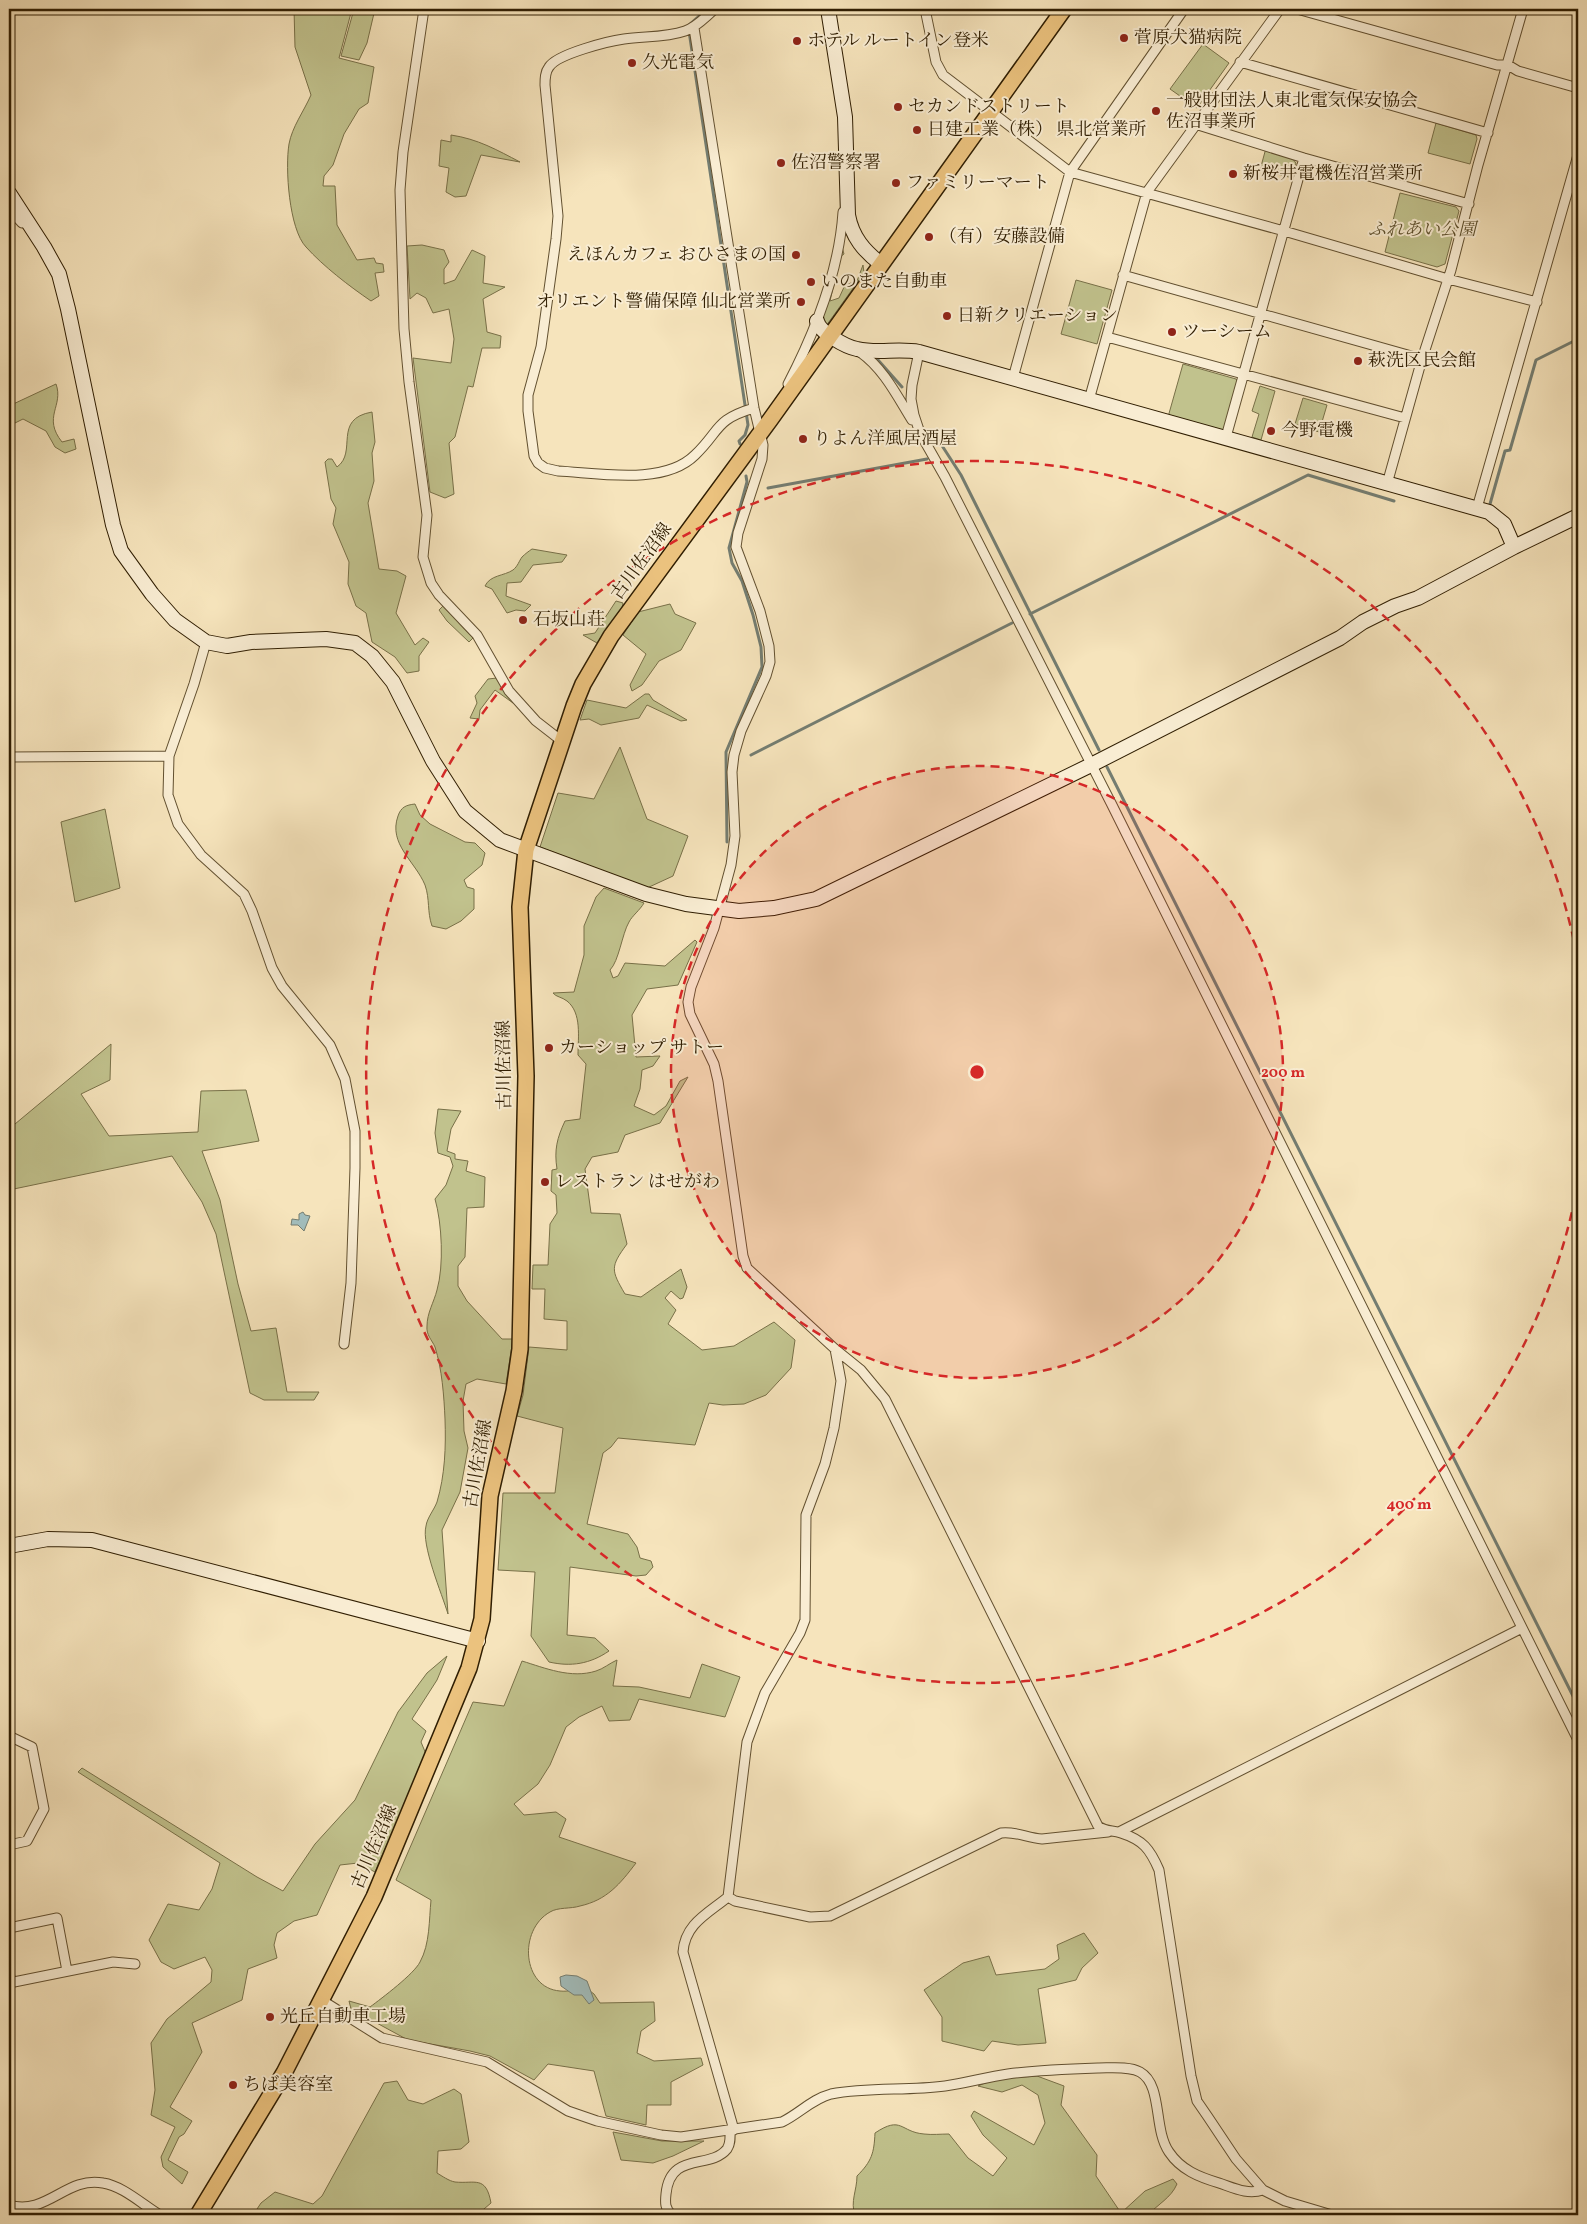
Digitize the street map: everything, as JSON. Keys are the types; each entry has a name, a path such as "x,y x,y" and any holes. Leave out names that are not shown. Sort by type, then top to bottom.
{"main road":[{"name":"古川佐沼線","path":"198,2215 284,2073 322,2001 388,1865 469,1668 478,1641 482,1620 490,1496 514,1391 520,1350 526,1076 520,908 526,850 584,684 611,636 770,420 1064,9"}],"street":[{"path":"424,9 403,152 400,190 405,338 427,515 423,557 431,583 439,595 477,635 509,690 536,720 563,742"},
{"path":"715,9 694,28 683,32 622,39 567,56 553,62 548,67 544,85 558,216 541,347 528,395 531,445 538,463 545,468 558,471 645,476 668,470 692,458 722,422 740,412 753,409"},
{"path":"828,9 846,117 850,229 864,249 881,264"},
{"path":"925,9 939,69 948,80 1070,172 1147,192 1448,279 1537,302"},
{"path":"1013,378 1070,172 1184,9"},
{"path":"1089,400 1147,192 1280,9"},
{"path":"1296,9 1498,65 1508,65 1518,71 1578,88"},
{"path":"1387,484 1422,359 1470,204 1488,133 1524,9"},
{"path":"694,28 753,409 760,433 762,459 738,533 736,547 760,611 769,646 770,662 766,676 741,731 734,755 732,772 735,836 731,865 714,928 691,987 688,1002 690,1014 714,1064 718,1081 743,1256 747,1268 835,1349 861,1370 875,1385 893,1413 1098,1826 1108,1832"},
{"path":"1240,62 1488,133"},
{"path":"1195,124 1304,158 1470,204"},
{"path":"1477,508 1578,155"},
{"path":"1226,437 1304,158"},
{"path":"770,420 798,366 817,321 834,266 843,223 847,172"},
{"path":"9,192 59,274 68,308 113,525 121,551 136,574 175,620 206,642 227,646 251,642 326,639 355,643 372,656 393,682 433,761 465,811 500,840 646,894 719,909 740,911 774,908 816,899 1091,765 1340,638 1363,622 1395,606 1418,598 1514,547 1578,516"},
{"path":"9,209 44,247"},
{"path":"1123,275 1422,359"},
{"path":"817,321 819,328 830,336 870,358 883,374 945,477 1578,1740"},
{"path":"1107,337 1406,418"},
{"path":"856,349 903,349 919,352 1477,508 1489,512 1504,524 1514,547"},
{"path":"919,352 911,399 920,433"},
{"path":"206,642 194,684 169,756 168,795 178,824 201,854 244,894 272,968 282,986 330,1045 345,1079 354,1131 355,1168 351,1283 344,1344"},
{"path":"9,757 169,756"},
{"path":"672,2215 666,2208 665,2201 666,2191 675,2172 682,2167 721,2154 727,2149 730,2142 732,2130 682,1952 686,1934 692,1926 728,1898 747,1742 765,1693 800,1633 804,1620 806,1515 825,1464 834,1428 841,1381 835,1349"},
{"path":"9,1546 48,1539 92,1540 478,1641"},
{"path":"1119,1832 1522,1628"},
{"path":"9,1736 32,1747 44,1809 27,1841 9,1845"},
{"path":"728,1898 810,1917 830,1916 1001,1833 1016,1833 1033,1839 1042,1839 1119,1832 1133,1838 1149,1849 1158,1870 1190,2076 1197,2101 1236,2158 1263,2190 1285,2201 1332,2215"},
{"path":"9,1928 57,1918 67,1971"},
{"path":"9,1972 10,1982 113,1962 135,1964"},
{"path":"322,2001 382,2038 487,2062 568,2111 597,2121 661,2135 681,2136 782,2122 792,2118 816,2100 842,2093 944,2086 1026,2072 1080,2068 1139,2072 1151,2084 1163,2141 1182,2166 1199,2177 1246,2192 1263,2190"},
{"path":"9,2205 18,2208 42,2204 70,2187 94,2182 116,2187 160,2215"}],"green space":[{"path":"294,9 352,9 339,58 374,67 368,103 359,109 344,134 333,165 324,176 323,186 335,186 337,225 357,260 374,258 376,263 383,264 384,272 375,273 379,296 371,301 337,276 306,247 300,238 292,213 288,182 289,144 295,125 311,95 295,47"},
{"path":"354,9 375,9 367,43 359,60 341,56"},
{"path":"1203,44 1229,63 1197,108 1170,89"},
{"path":"1436,123 1476,135 1477,139 1470,164 1428,153"},
{"path":"451,135 479,142 520,162 481,155 466,196 455,197 446,192 449,168 439,166 441,140 451,142"},
{"path":"1266,148 1291,157 1296,163 1293,178 1260,170"},
{"name":"ふれあい公園","path":"1400,193 1456,207 1459,211 1445,264 1437,267 1385,252"},
{"path":"422,245 444,250 449,262 444,269 444,284 455,280 472,250 485,256 483,283 505,287 483,299 487,332 501,336 500,348 482,348 473,387 468,386 455,437 449,443 454,494 445,498 430,492 413,358 451,363 454,339 449,309 433,313 426,298 417,293 410,299 407,246"},
{"path":"842,247 844,254 840,257 830,301 839,298 845,285 857,281 863,265 864,273 826,326 821,318"},
{"path":"1076,280 1112,290 1097,344 1061,334"},
{"path":"1183,364 1236,379 1240,385 1228,427 1221,432 1168,417"},
{"path":"56,384 58,399 53,418 56,433 62,442 74,439 76,449 65,453 55,447 46,431 23,419 9,426 9,406"},
{"path":"1260,386 1275,391 1261,440 1252,437 1259,414 1252,411"},
{"path":"1303,398 1327,405 1319,432 1295,424"},
{"path":"372,412 375,442 372,453 374,481 368,503 379,569 397,571 406,576 396,613 415,645 423,638 429,642 419,656 419,671 407,673 395,657 372,642 366,613 356,606 348,584 349,562 333,524 336,508 331,499 325,462 328,459 332,459 337,467 343,461 346,453 347,436 353,421 360,416"},
{"path":"532,549 567,555 562,562 533,565 521,582 507,583 506,596 531,605 525,611 516,610 507,613 492,589 485,586 490,580 513,570 522,557"},
{"path":"616,601 623,603 622,608 597,643 583,635 595,633"},
{"path":"670,604 675,614 696,623 681,650 659,661 642,685 632,691 630,685 646,654 623,635 638,612"},
{"path":"443,606 473,638 469,642 447,621 439,610"},
{"path":"497,678 513,703 495,690 480,710 479,719 470,718 477,703 475,696 488,679"},
{"path":"645,694 649,694 653,700 687,720 681,721 647,705 639,718 601,725 589,719 580,720 587,700 626,708"},
{"path":"620,747 647,819 688,836 673,876 647,888 540,847 558,793 594,799"},
{"path":"415,804 420,815 430,824 465,842 475,843 485,853 482,865 464,880 467,887 474,889 474,909 461,921 446,929 432,926 425,885 404,852 397,835 396,826 401,810 406,806"},
{"path":"105,809 120,888 75,902 61,822"},
{"path":"604,888 644,903 630,920 627,927 616,960 610,970 613,978 618,976 625,963 665,966 695,940 697,942 678,985 647,989 632,1015 636,1057 660,1056 653,1066 642,1070 640,1089 634,1106 654,1115 666,1106 680,1081 688,1077 660,1123 625,1135 618,1152 592,1157 585,1169 591,1213 620,1214 627,1244 615,1264 614,1269 617,1279 625,1294 641,1297 681,1269 687,1287 683,1298 680,1299 671,1291 665,1298 676,1310 668,1324 702,1350 734,1346 774,1322 795,1340 791,1368 766,1395 744,1404 723,1405 709,1403 695,1445 618,1438 603,1453 587,1524 628,1534 637,1547 640,1558 651,1561 653,1567 646,1575 636,1576 570,1567 567,1635 595,1638 609,1651 587,1662 565,1664 549,1662 531,1636 535,1572 498,1570 503,1493 555,1493 563,1428 517,1416 523,1395 529,1347 567,1350 567,1321 544,1319 545,1289 532,1289 533,1265 548,1265 550,1224 557,1213 556,1195 551,1191 552,1170 557,1169 557,1144 565,1121 580,1119 586,1064 578,1055 578,1026 575,1012 567,1001 553,993 574,992 584,955 584,926 596,897"},
{"path":"111,1044 110,1080 81,1094 109,1136 198,1132 201,1091 246,1090 259,1141 202,1151 220,1200 238,1284 251,1331 276,1328 287,1392 319,1392 314,1400 264,1400 250,1393 216,1234 202,1202 172,1156 9,1190 9,1129"},
{"path":"438,1109 461,1111 451,1129 447,1151 455,1154 455,1159 468,1161 466,1171 485,1177 484,1207 467,1208 465,1257 458,1266 458,1286 467,1301 502,1339 513,1339 506,1384 477,1379 466,1384 463,1401 464,1431 468,1448 460,1492 442,1530 448,1614 429,1557 425,1534 429,1517 440,1492 445,1450 445,1410 441,1373 435,1347 428,1335 427,1329 427,1321 437,1290 441,1269 441,1232 435,1199 446,1185 453,1166 450,1157 438,1153 435,1133"},
{"path":"447,1656 437,1680 412,1719 426,1731 421,1742 426,1754 375,1872 358,1863 340,1865 317,1915 294,1921 277,1933 274,1945 277,1958 248,1969 242,2000 192,2023 202,2052 170,2107 192,2121 184,2134 179,2137 168,2160 188,2172 182,2184 163,2167 161,2157 175,2127 151,2115 155,2090 151,2043 167,2019 211,1982 212,1970 205,1957 174,1969 161,1962 149,1940 168,1904 199,1910 212,1889 220,1863 78,1772 82,1768 257,1877 283,1891 315,1844 355,1800 398,1712 427,1673"},
{"path":"617,1660 613,1686 639,1687 690,1698 702,1664 740,1677 725,1717 639,1699 630,1720 609,1721 602,1706 579,1717 566,1727 550,1765 538,1784 514,1804 524,1815 556,1812 566,1819 559,1837 636,1863 612,1890 598,1900 576,1907 553,1910 540,1920 529,1944 529,1957 532,1969 538,1980 547,1987 560,1991 586,1988 594,1994 600,2003 654,2002 655,2021 641,2031 637,2053 654,2061 701,2058 703,2065 671,2082 671,2105 647,2105 646,2125 606,2116 594,2071 548,2064 534,2080 490,2056 408,2040 351,2009 349,2001 370,2007 397,1986 417,1967 426,1948 431,1900 396,1880 473,1702 504,1706 522,1661 558,1672 577,1674 596,1671"},
{"path":"1084,1933 1098,1953 1082,1968 1076,1980 1038,1989 1046,2043 1018,2045 992,2041 984,2051 942,2041 942,2017 924,1990 963,1963 989,1956 996,1975 1045,1969 1059,1959 1057,1945"},
{"path":"1037,2076 1064,2086 1061,2105 1097,2155 1096,2176 1121,2213 1145,2191 1173,2179 1177,2184 1168,2197 1148,2215 855,2215 853,2201 857,2176 866,2166 871,2156 875,2133 891,2125 896,2125 916,2133 949,2134 968,2158 993,2176 1007,2158 983,2135 971,2116 974,2111 1034,2145 1045,2123 1038,2095 1022,2085 1002,2092 978,2086 999,2079"},
{"path":"397,2081 408,2100 423,2104 454,2089 461,2094 469,2142 461,2149 438,2151 437,2173 453,2181 474,2182 483,2185 489,2194 491,2203 477,2215 253,2215 261,2203 275,2192 313,2204 322,2196 384,2083"},
{"path":"613,2132 662,2141 704,2141 653,2163 621,2160"}],"water":[{"path":"303,1212 305,1215 310,1216 304,1231 298,1225 291,1225 292,1219 299,1220 299,1214"},
{"path":"566,1975 577,1976 587,1981 594,2000 589,2004 582,1995 574,1995 561,1986 560,1977"}],"waterway":[{"path":"689,25 707,9"},
{"path":"689,31 748,425 745,435 739,441 740,444"},
{"path":"1490,504 1505,451 1510,450 1536,360 1578,339"},
{"path":"878,360 902,387"},
{"path":"939,441 961,475 1099,750"},
{"path":"768,488 927,459"},
{"path":"1030,614 1308,475 1394,501"},
{"path":"727,842 726,752 762,667 761,647 753,615 742,581 732,563 729,548 747,482 746,476"},
{"path":"751,755 1012,623"},
{"path":"1107,767 1578,1706"}],"place":[{"name":"菅原犬猫病院","path":"1124,38"},
{"name":"ホテル ルートイン登米","path":"797,41"},
{"name":"久光電気","path":"632,63"},
{"name":"セカンドストリート","path":"898,107"},
{"name":"一般財団法人東北電気保安協会 佐沼事業所","path":"1156,111"},
{"name":"日建工業（株） 県北営業所","path":"917,130"},
{"name":"佐沼警察署","path":"781,163"},
{"name":"新桜井電機佐沼営業所","path":"1233,174"},
{"name":"ファミリーマート","path":"896,183"},
{"name":"（有）安藤設備","path":"929,237"},
{"name":"えほんカフェ おひさまの国","path":"796,255"},
{"name":"いのまた自動車","path":"811,282"},
{"name":"オリエント警備保障 仙北営業所","path":"801,302"},
{"name":"日新クリエーション","path":"947,316"},
{"name":"ツーシーム","path":"1172,332"},
{"name":"萩洗区民会館","path":"1358,361"},
{"name":"今野電機","path":"1271,431"},
{"name":"りよん洋風居酒屋","path":"803,439"},
{"name":"石坂山荘","path":"523,620"},
{"name":"カーショップ サトー","path":"549,1048"},
{"name":"レストラン はせがわ","path":"545,1182"},
{"name":"光丘自動車工場","path":"270,2017"},
{"name":"ちば美容室","path":"233,2085"}]}
